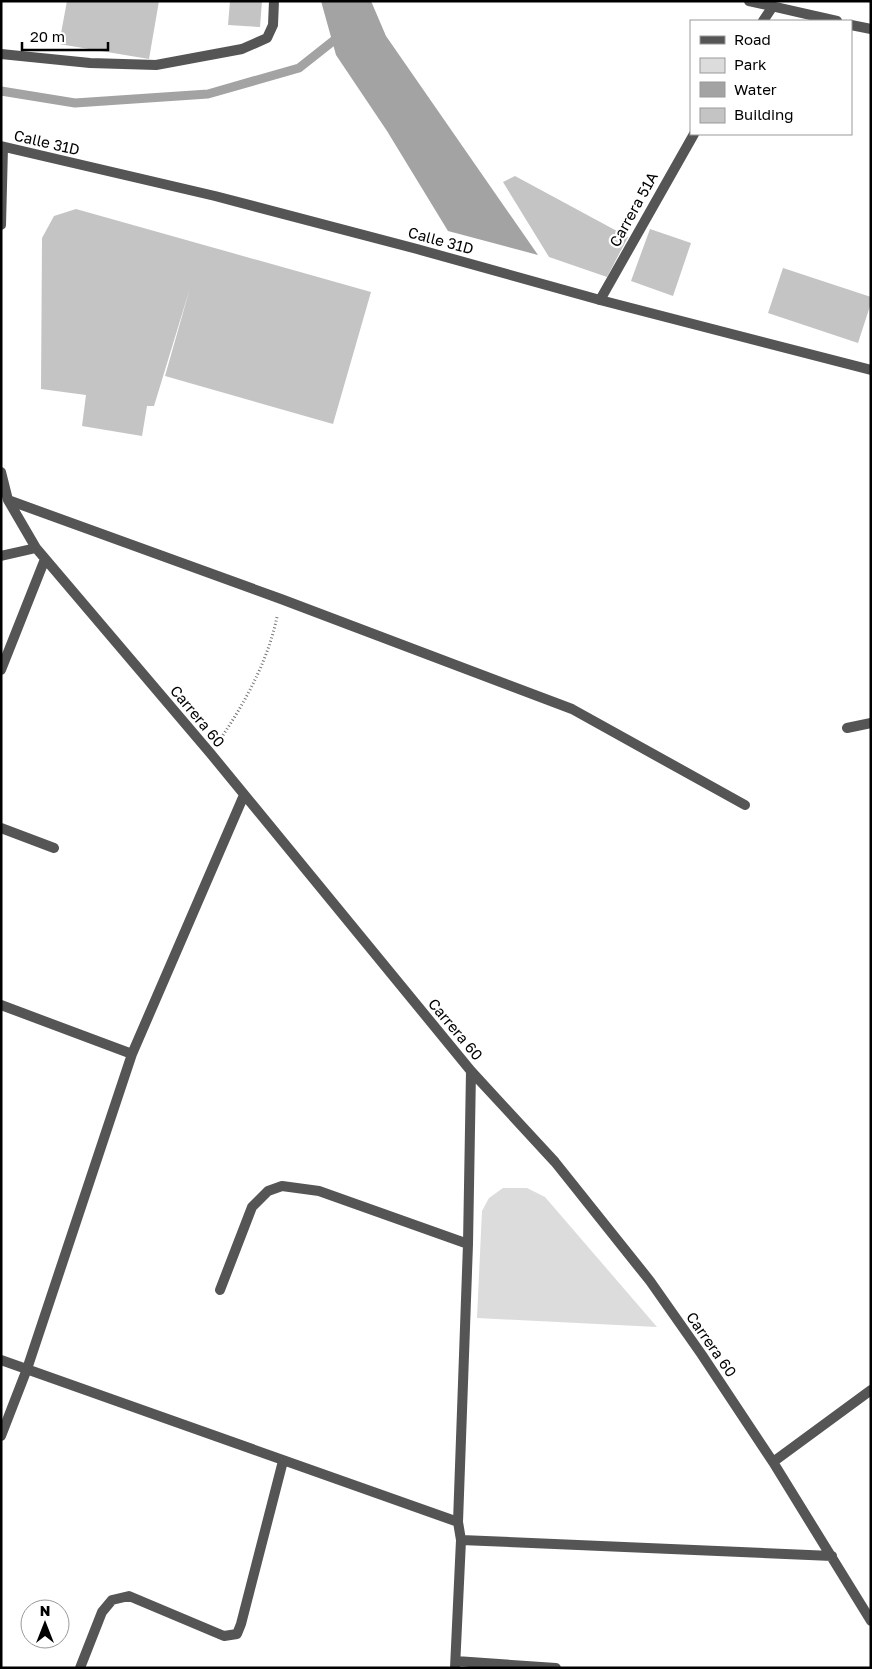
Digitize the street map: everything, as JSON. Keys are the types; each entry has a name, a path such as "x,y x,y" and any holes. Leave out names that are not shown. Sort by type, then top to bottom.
{"street":[{"path":"1,54 90,63 156,64 242,49 267,38 273,26 274,1"},
{"path":"749,1 833,20"},
{"path":"764,20 773,6"},
{"path":"852,25 871,30"},
{"name":"Carrera 51A","path":"600,300 693,135"},
{"path":"1,225 2,147"},
{"name":"Calle 31D","path":"2,147 215,196 430,252 600,300 871,370"},
{"name":"Carrera 60","path":"1,472 8,500 36,548 210,754 471,1071 555,1162 650,1281 773,1462 871,1621"},
{"path":"8,500 281,599 572,709 745,805"},
{"path":"1,556 36,548"},
{"path":"1,670 45,559"},
{"path":"847,728 871,722"},
{"path":"1,1436 27,1369 132,1054 244,795"},
{"path":"1,828 54,848"},
{"path":"1,1005 132,1054"},
{"path":"471,1071 468,1244 458,1522 461,1540 456,1664 556,1668"},
{"path":"220,1290 252,1207 268,1190 282,1186 319,1192 468,1244"},
{"path":"1,1360 458,1522"},
{"path":"773,1462 871,1390"},
{"path":"80,1668 102,1612 112,1600 129,1596 224,1636 237,1634 283,1461"},
{"path":"461,1540 832,1556"}],"path":[{"path":"210,754 247,695 275,630 281,599"}],"green space":[{"path":"503,1188 527,1188 545,1197 657,1327 477,1318 482,1211 489,1198"}],"water":[{"path":"321,1 371,1 386,36 538,255 448,231 387,131 336,55"}],"building":[{"path":"67,1 159,1 149,59 59,44"},
{"path":"230,1 262,1 260,27 228,25"},
{"path":"515,176 628,237 607,277 549,257 503,182"},
{"path":"76,209 371,292 333,424 165,376 190,288 154,406 147,406 142,436 82,426 86,395 41,389 42,238 54,216"},
{"path":"650,229 691,243 673,296 631,281"},
{"path":"783,268 871,297 871,303 858,343 768,313"}],"waterway":[{"path":"1,91 75,103 208,94 299,68 342,34"}]}
